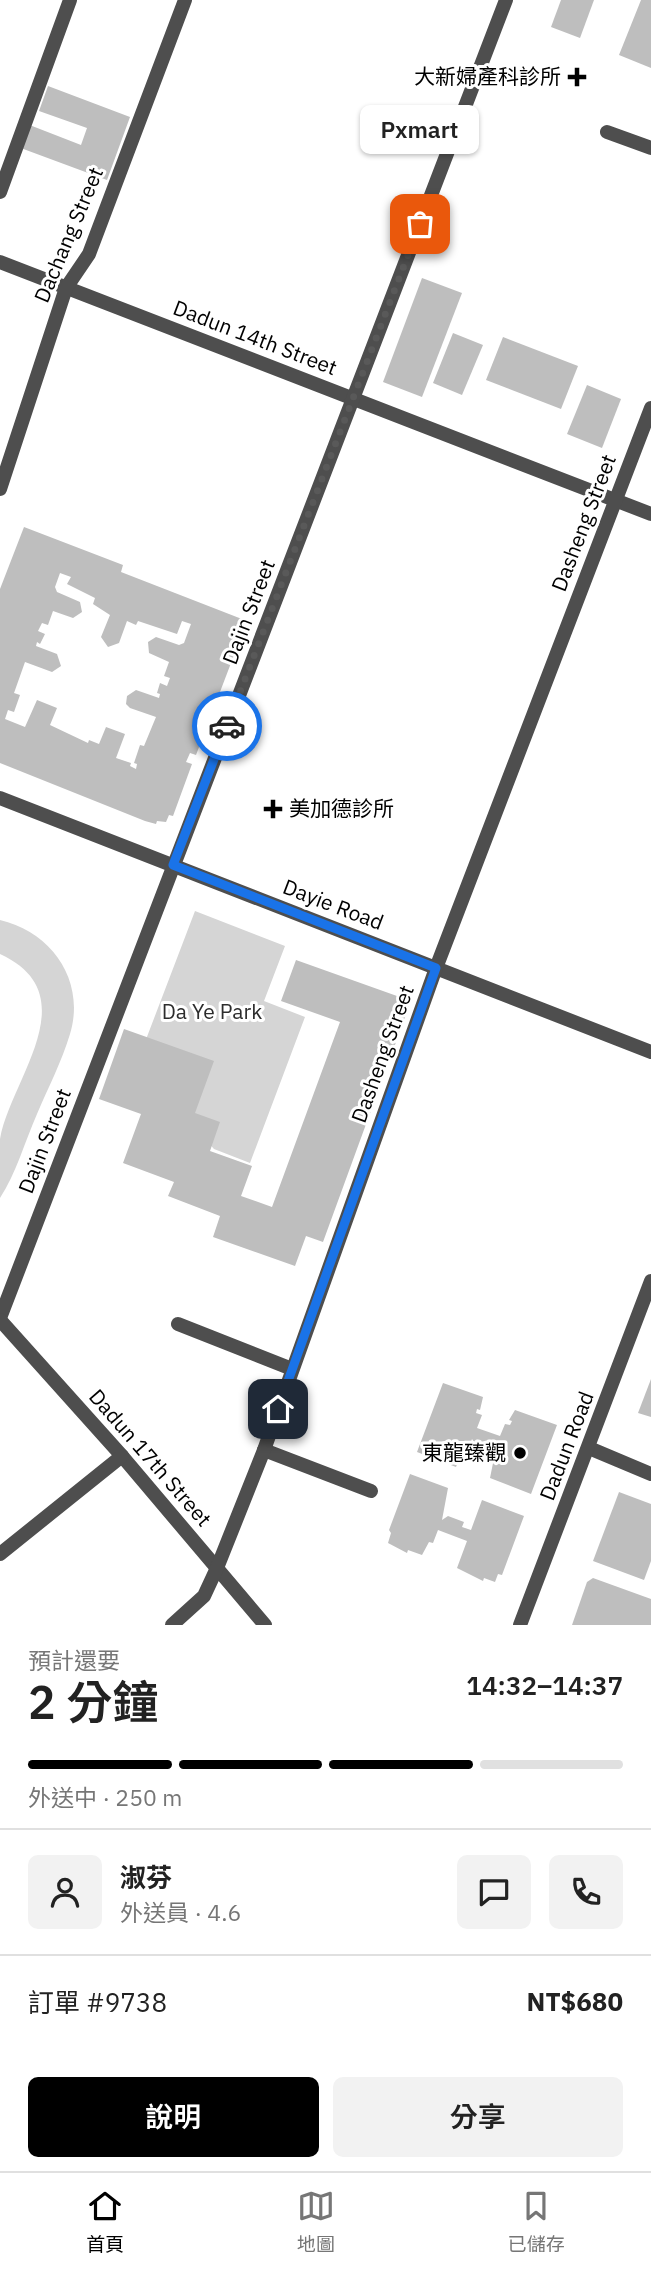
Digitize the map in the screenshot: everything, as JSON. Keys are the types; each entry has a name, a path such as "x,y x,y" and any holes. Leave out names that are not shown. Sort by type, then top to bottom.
{"street":[{"path":"0,192 70,0"},
{"name":"Dachang Street","path":"0,489 66,288 89,254 185,0"},
{"name":"Dajin Street","path":"0,1319 506,0"},
{"path":"607,132 651,148"},
{"name":"Dadun 14th Street","path":"0,262 651,514"},
{"name":"Dasheng Street","path":"172,1625 204,1596 218,1568 264,1450 436,968 651,408"},
{"name":"Dayie Road","path":"0,798 651,1052"},
{"name":"Dadun Road","path":"520,1625 651,1281"},
{"name":"Dadun 17th Street","path":"0,1319 122,1456 265,1625"},
{"path":"178,1324 292,1369"},
{"path":"589,1448 651,1474"},
{"path":"264,1450 371,1491"},
{"path":"0,1554 122,1456"}],"green space":[{"name":"Da Ye Park","path":"195,911 285,946 264,1001 305,1017 250,1163 214,1149 174,1105 145,1042"},
{"path":"0,920 19,926 49,947 69,978 74,1014 63,1054 16,1168 0,1198 0,1139 37,1040 42,1015 39,992 26,971 0,954"}],"building":[{"path":"561,0 594,0 580,38 551,27"},
{"path":"641,0 651,0 651,68 619,55"},
{"path":"48,86 130,117 107,180 18,147 27,124 81,145 87,128 39,111"},
{"path":"422,278 462,293 422,397 383,382"},
{"path":"453,333 483,345 462,395 433,383"},
{"path":"503,337 578,366 561,409 486,380"},
{"path":"587,385 621,399 602,448 567,434"},
{"path":"24,527 123,565 121,572 247,621 196,755 190,753 186,762 192,764 173,816 169,815 166,822 157,821 156,824 145,821 0,763 0,589","holes":["60,573 71,577 67,584 95,598 93,604 110,615 101,637 108,647 119,643 127,621 136,625 138,621 177,634 182,621 191,624 184,643 179,645 156,637 148,642 149,653 169,662 164,676 170,678 167,686 160,683 157,693 160,694 159,698 136,690 127,696 126,704 130,708 156,717 144,746 140,745 134,763 137,764 136,769 130,766 131,763 116,758 125,734 106,727 99,744 89,740 88,743 50,725 57,708 37,700 25,727 5,719 8,710 14,712 20,695 14,693 25,662 52,672 61,666 57,654 36,646 45,634 38,631 42,623 48,625 53,611 73,618 82,612 80,602 57,592 55,587"]},
{"path":"296,960 411,1001 323,1242 306,1236 295,1266 213,1237 220,1216 168,1196 174,1182 123,1163 141,1114 99,1099 124,1029 214,1061 195,1113 220,1122 210,1151 252,1166 241,1196 272,1207 340,1022 281,1001"},
{"path":"651,1379 651,1417 638,1413"},
{"path":"443,1383 483,1397 480,1410 477,1409 476,1413 482,1415 477,1428 500,1436 505,1424 510,1425 512,1421 509,1420 515,1410 557,1425 531,1494 490,1478 496,1448 474,1442 472,1439 467,1453 462,1451 456,1467 417,1452"},
{"path":"410,1474 448,1488 442,1520 448,1516 464,1522 462,1527 471,1530 482,1500 524,1516 502,1575 498,1574 495,1582 484,1578 483,1581 457,1568 467,1541 438,1530 433,1543 429,1542 422,1555 408,1550 407,1553 388,1543 391,1533 389,1530"},
{"path":"619,1492 651,1504 651,1561 644,1580 593,1561"},
{"path":"593,1578 651,1599 651,1625 572,1625 587,1582"}],"way so far":[{"path":"227,726 420,224"}],"place":[{"name":"大新婦產科診所","path":"577,77"},
{"name":"Pxmart","path":"420,224"},
{"name":"美加德診所","path":"273,809"},
{"name":"東龍臻觀","path":"520,1453"}],"route":[{"path":"227,726 173,865 436,968 278,1409"}]}
